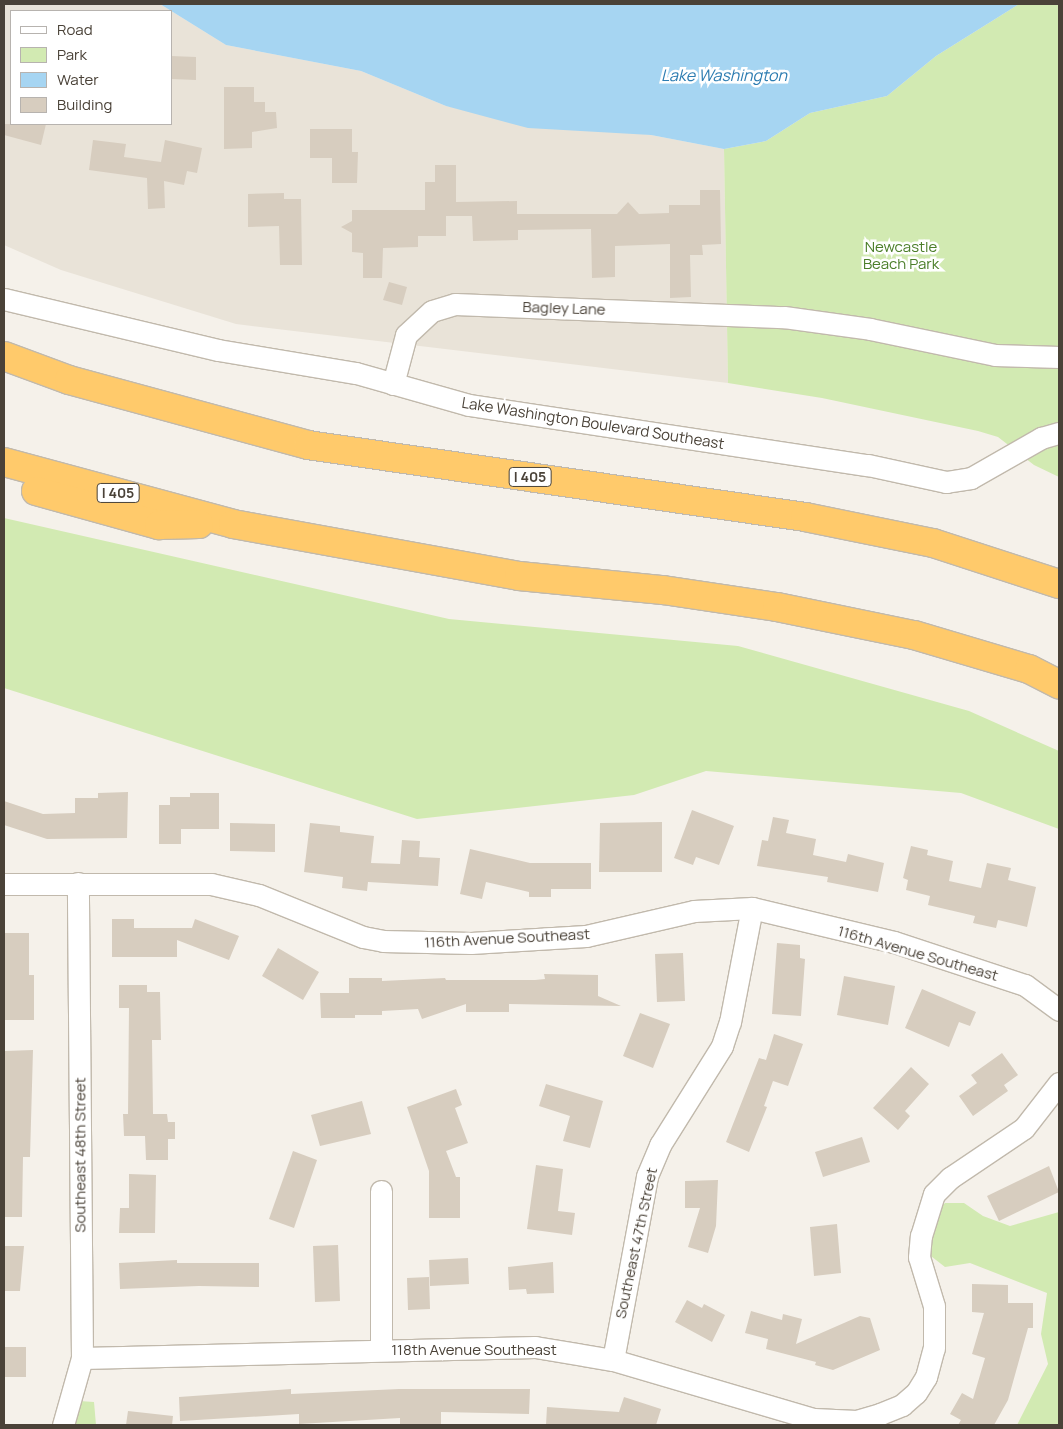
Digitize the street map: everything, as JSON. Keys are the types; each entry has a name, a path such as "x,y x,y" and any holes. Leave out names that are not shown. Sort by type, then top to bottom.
{"highway":[{"name":"I 405","path":"4,356 69,380 308,445 805,518 933,543 1059,584"},
{"name":"I 405","path":"4,462 233,524 519,576 663,590 777,607 914,635 1029,669 1059,684"},
{"path":"4,482 159,525 233,524"}],"street":[{"name":"Lake Washington Boulevard Southeast","path":"4,298 143,333 356,373 507,412 819,457 900,470 946,482 971,478 1041,438 1059,433"},
{"name":"Bagley Lane","path":"393,384 406,334 415,323 443,306 478,305 784,317 870,329 996,355 1059,357"},
{"name":"116th Avenue Southeast","path":"4,884 78,883 231,886 362,937 384,942 471,942 586,936 694,911 752,908 894,942 1025,985 1059,1010"},
{"name":"Southeast 48th Street","path":"63,1425 82,1358 78,883"},
{"name":"Southeast 47th Street","path":"613,1360 647,1176 660,1145 722,1046 730,1022 752,908"},
{"name":"118th Avenue Southeast","path":"82,1358 381,1349 535,1347 613,1360 814,1419 856,1421 902,1405 916,1393 926,1377 934,1348 934,1306 919,1257 921,1236 934,1194 950,1178 1024,1128 1059,1084"},
{"path":"381,1191 381,1349"}],"shaded area":[{"path":"4,4 160,4 170,10 10,10 10,125 172,125 172,11 226,45 361,71 446,106 651,135 724,149 728,383 236,324 61,270 4,245"}],"green space":[{"name":"Newcastle Beach Park","path":"1019,4 1059,4 1059,477 1034,465 998,437 978,431 822,398 728,383 724,149 766,141 810,113 887,96 936,56"},
{"path":"4,518 449,619 738,646 969,711 1059,751 1059,829 961,793 706,771 634,795 417,819 4,688"},
{"path":"945,1203 964,1203 983,1216 1010,1226 1059,1212 1059,1425 1017,1425 1048,1364 1041,1334 1047,1293 970,1263 945,1267 927,1253 931,1217"},
{"path":"79,1401 94,1402 96,1425 71,1425"}],"water":[{"name":"Lake Washington","path":"160,4 1019,4 936,56 887,96 810,113 766,141 724,149 651,135 528,128 446,106 361,71 226,45"}],"building":[{"path":"172,56 196,57 196,80 172,79"},
{"path":"224,87 254,87 254,102 265,102 265,112 276,112 277,128 252,132 252,148 224,149"},
{"path":"4,124 46,125 41,145 4,135"},
{"path":"310,129 352,129 352,152 358,152 357,183 332,183 332,158 310,158"},
{"path":"93,140 126,144 124,157 161,162 165,140 202,148 197,173 187,171 184,185 164,181 165,208 148,209 147,178 89,170"},
{"path":"435,165 456,165 456,202 517,201 517,214 617,214 628,202 639,214 669,213 669,205 700,205 700,190 720,190 721,244 702,245 703,255 690,255 691,297 670,298 670,244 615,246 615,277 592,278 591,229 518,230 518,240 473,241 472,216 446,216 446,236 418,236 418,247 383,248 382,278 363,278 363,253 352,252 352,233 341,227 352,221 352,210 425,210 425,182 435,182"},
{"path":"284,193 284,199 301,199 302,265 280,265 279,226 248,227 248,194"},
{"path":"389,282 407,287 402,305 383,300"},
{"path":"128,792 127,838 47,839 4,825 4,801 43,814 75,813 75,798 98,798 98,793"},
{"path":"190,793 219,793 219,829 181,829 181,844 159,844 159,805 170,805 170,797 190,797"},
{"path":"692,810 734,826 719,865 696,857 693,865 674,858"},
{"path":"773,817 789,820 786,833 816,839 813,855 846,862 848,854 884,863 878,892 827,882 828,877 757,866 762,840 768,841"},
{"path":"662,822 662,872 599,872 600,823"},
{"path":"230,823 275,824 275,852 230,851"},
{"path":"310,823 340,826 340,832 374,836 371,863 400,864 402,840 420,841 419,857 440,858 438,886 368,882 367,891 342,888 343,877 304,872"},
{"path":"911,846 928,850 927,855 953,861 949,881 981,888 987,863 1011,868 1008,880 1036,887 1027,927 998,920 996,928 973,923 975,916 928,905 930,896 906,890 908,880 903,878"},
{"path":"470,849 530,863 591,863 591,889 551,889 551,897 529,897 529,892 486,882 482,899 460,894"},
{"path":"112,919 134,919 134,928 192,928 195,919 239,936 229,960 177,940 177,957 112,957"},
{"path":"4,933 29,933 29,975 34,975 34,1020 4,1020"},
{"path":"777,943 800,945 800,958 805,959 801,1016 772,1014"},
{"path":"278,948 319,972 303,1000 262,976"},
{"path":"683,953 685,1001 657,1002 655,954"},
{"path":"544,974 598,975 598,996 621,1006 509,1004 509,1012 466,1012 466,1004 422,1019 418,1009 382,1011 382,1015 355,1015 355,1018 321,1018 320,993 349,993 349,978 382,978 382,981 445,978 446,980 535,980 545,979"},
{"path":"844,976 895,986 888,1025 837,1015"},
{"path":"119,985 147,985 147,992 160,992 161,1040 152,1040 153,1114 167,1114 168,1122 175,1122 175,1139 168,1139 168,1160 146,1160 145,1136 124,1136 123,1114 128,1114 129,1008 119,1008"},
{"path":"922,989 976,1012 970,1026 959,1022 949,1047 905,1028"},
{"path":"640,1013 670,1024 653,1068 623,1056"},
{"path":"774,1034 803,1044 788,1086 773,1081 764,1106 767,1107 749,1152 726,1142 759,1058 766,1060"},
{"path":"33,1050 30,1157 23,1157 22,1217 4,1217 5,1051"},
{"path":"1002,1053 1018,1075 1004,1085 1008,1091 973,1116 959,1096 977,1083 971,1075"},
{"path":"911,1067 929,1084 905,1111 910,1116 898,1130 873,1108"},
{"path":"546,1084 603,1101 590,1148 563,1141 570,1116 539,1106"},
{"path":"456,1089 462,1105 455,1108 468,1143 446,1151 456,1177 460,1177 460,1218 429,1218 429,1171 407,1107"},
{"path":"362,1101 371,1134 320,1146 311,1115"},
{"path":"862,1137 870,1162 823,1177 815,1152"},
{"path":"293,1151 317,1160 294,1228 269,1219"},
{"path":"536,1165 563,1169 558,1211 575,1213 572,1235 527,1229"},
{"path":"1049,1166 1059,1192 999,1221 987,1196"},
{"path":"129,1174 156,1175 155,1233 119,1233 120,1208 129,1208"},
{"path":"718,1180 716,1226 708,1253 688,1247 700,1208 685,1208 685,1181"},
{"path":"837,1224 841,1273 814,1276 810,1227"},
{"path":"338,1245 340,1301 315,1302 313,1246"},
{"path":"4,1246 24,1246 20,1291 4,1291"},
{"path":"468,1258 469,1284 430,1286 429,1260"},
{"path":"177,1260 177,1263 259,1263 259,1287 199,1286 120,1289 119,1263"},
{"path":"553,1262 554,1293 527,1294 526,1289 509,1290 508,1267"},
{"path":"429,1277 430,1309 408,1310 407,1278"},
{"path":"972,1284 1008,1285 1008,1303 1033,1303 1033,1328 1028,1328 1008,1400 994,1425 958,1425 961,1420 950,1414 962,1393 973,1399 985,1358 972,1354 984,1313 972,1312"},
{"path":"687,1300 702,1308 704,1304 725,1315 712,1342 675,1322"},
{"path":"751,1311 782,1320 783,1314 802,1319 796,1344 860,1316 870,1318 880,1350 833,1370 815,1365 816,1362 766,1349 768,1339 745,1333"},
{"path":"4,1347 26,1347 26,1377 4,1377"},
{"path":"291,1389 291,1394 399,1389 530,1389 529,1414 441,1412 441,1425 400,1425 400,1418 299,1424 299,1414 180,1421 179,1397"},
{"path":"624,1397 661,1409 656,1425 546,1425 547,1407 619,1412"},
{"path":"128,1411 173,1416 172,1425 126,1425"}]}
